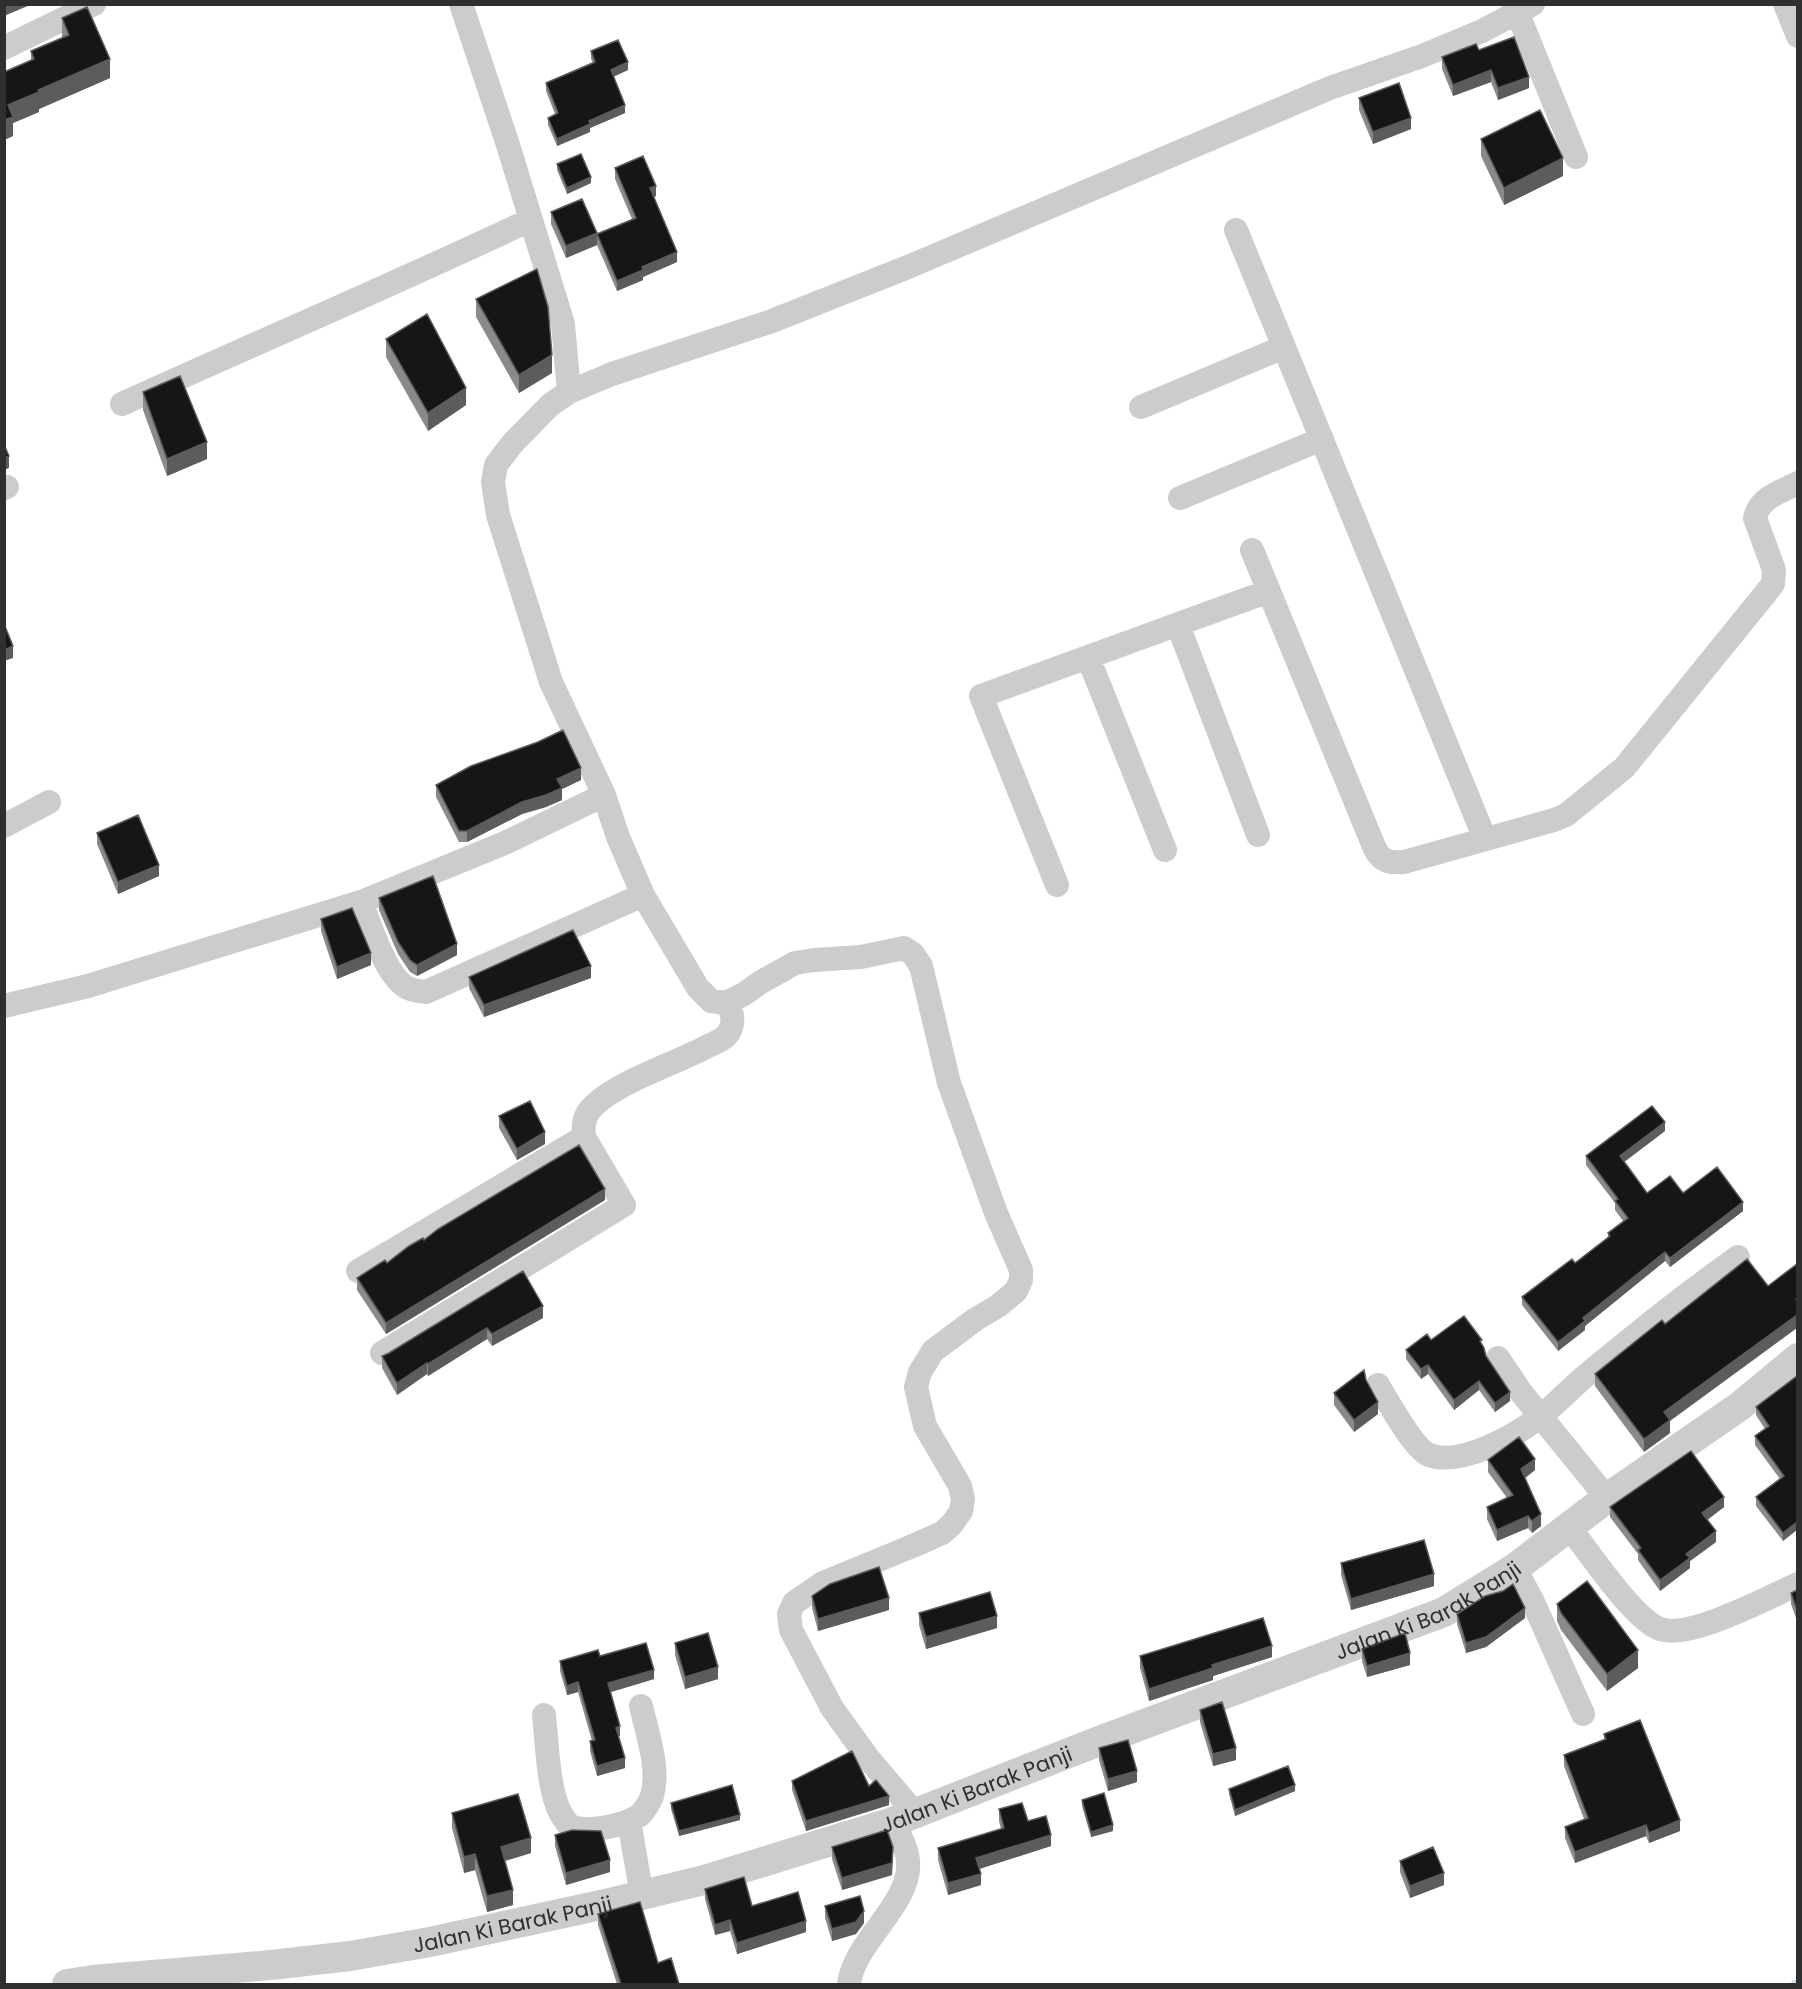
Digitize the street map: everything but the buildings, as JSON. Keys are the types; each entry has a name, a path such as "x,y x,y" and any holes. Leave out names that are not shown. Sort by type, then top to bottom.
{"street":[{"path":"4,48 94,4"},
{"path":"461,4 505,134 563,324 569,392"},
{"path":"1785,4 1797,36"},
{"path":"849,1984 850,1977 865,1947 903,1890 908,1862 904,1817 868,1758 832,1708 791,1630 789,1614 794,1603 823,1583 942,1533 961,1511 963,1499 960,1486 925,1426 916,1387 920,1372 933,1351 1016,1291 1021,1280 1021,1269 996,1213 949,1083 926,983 921,966 913,954 904,948 861,957 795,963 726,1003 711,1001 698,988 643,895 618,837 604,795 551,682 505,539 493,482 496,465 512,444 550,405 569,392 612,374 772,321 897,271 1330,88 1422,56 1482,31 1526,9 1576,157"},
{"path":"122,404 394,284 530,220"},
{"path":"1236,230 1485,840"},
{"path":"1141,407 1284,347"},
{"path":"1180,498 1322,440"},
{"path":"1252,550 1380,858 1390,863 1404,862 1566,815 1624,768 1773,584 1774,570 1755,518 1756,510 1762,502 1797,483"},
{"path":"1057,885 981,696 1269,591"},
{"path":"1178,625 1258,835"},
{"path":"1088,657 1165,850"},
{"path":"4,1006 88,986 361,902 507,843 604,795"},
{"path":"4,826 49,802"},
{"path":"361,902 384,958 396,978 408,988 426,992 643,895"},
{"path":"382,1353 624,1205 584,1137 583,1125 589,1111 624,1085 697,1053 726,1036 733,1022 731,1009 726,1003"},
{"path":"358,1271 584,1137"},
{"path":"1378,1385 1397,1418 1426,1454 1441,1458 1457,1458 1478,1452 1541,1416 1644,1328 1738,1257"},
{"path":"1498,1358 1520,1391 1607,1498"},
{"name":"Jalan Ki Barak Panji","path":"68,1984 350,1956 430,1942 642,1896 756,1865 972,1793 1107,1738 1451,1608 1515,1568 1607,1498 1740,1406 1797,1358"},
{"path":"1569,1527 1638,1615 1661,1629 1678,1630 1720,1620 1797,1584"},
{"path":"1515,1568 1538,1612 1583,1714"},
{"path":"544,1715 554,1791 561,1814 570,1825 584,1829 629,1821 642,1813 651,1796 654,1774 641,1706"},
{"path":"629,1821 642,1896"}]}
